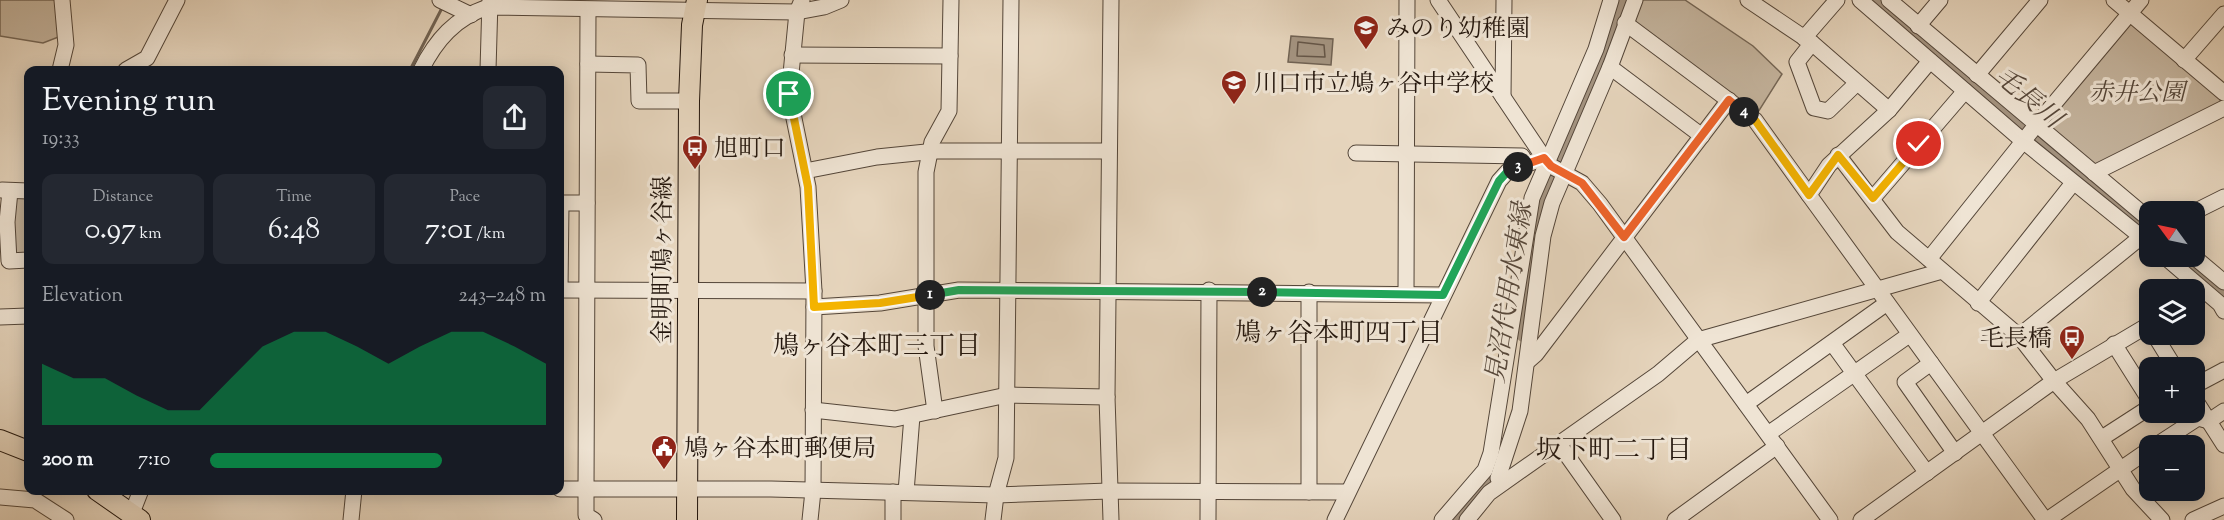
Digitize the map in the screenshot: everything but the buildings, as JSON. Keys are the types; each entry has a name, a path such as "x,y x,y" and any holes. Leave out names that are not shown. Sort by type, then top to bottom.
{"main road":[{"name":"金明町鳩ヶ谷線","path":"687,520 685,491 689,101 695,5"},
{"path":"0,440 24,449"},
{"path":"104,495 136,517"}],"street":[{"path":"61,66 66,45 62,0"},
{"path":"133,66 147,58 177,0"},
{"path":"440,0 471,15"},
{"path":"423,66 444,33 489,4 586,7 695,5 824,7 841,0"},
{"path":"935,411 926,346 926,172 932,142 949,111 951,0"},
{"path":"993,520 996,495 1006,458 1006,290 1011,0"},
{"path":"1111,0 1107,398 1108,491 1111,520"},
{"path":"1406,294 1407,0"},
{"path":"1438,0 1547,162 1582,183 1624,237 1830,520"},
{"path":"1503,98 1504,0"},
{"path":"1496,478 1491,453 1532,198 1596,49 1611,0"},
{"path":"1467,520 1490,494 1517,428 1528,361 1543,236 1552,203 1610,68 1635,0"},
{"path":"1748,0 1808,40 1889,110"},
{"path":"1837,0 1808,40 1797,62 1814,108 1828,111 1857,83"},
{"path":"1860,0 2023,141 2139,236"},
{"path":"1889,0 2139,211"},
{"path":"1918,26 1940,0"},
{"path":"1977,75 2040,0"},
{"path":"2114,0 2224,93"},
{"path":"1929,259 2023,141 2141,0"},
{"path":"488,66 489,4"},
{"path":"799,6 789,94 805,171 814,291 813,491 810,520"},
{"path":"586,7 588,64 586,515 594,520"},
{"path":"2184,60 2224,14"},
{"path":"1625,22 1755,120 1909,335 2046,520 2139,456"},
{"path":"792,55 950,56"},
{"path":"1809,195 1838,155 1889,110 1930,61"},
{"path":"588,64 638,65 639,101 689,101"},
{"path":"1610,68 1702,136"},
{"path":"1873,198 1965,91"},
{"path":"1528,361 1536,354 1729,100"},
{"path":"2094,173 2224,108"},
{"path":"805,171 877,157 930,152 1108,151"},
{"path":"1356,153 1522,156 1526,163"},
{"path":"1838,155 1897,232 2019,336 2054,381 2088,419 2121,467 2133,489 2162,520"},
{"path":"1335,520 1499,181 1508,171 1526,163 1547,162"},
{"path":"1978,303 2073,183"},
{"path":"24,191 5,191 9,261 24,260"},
{"path":"2205,206 2224,197"},
{"path":"564,203 587,203"},
{"path":"2019,336 2139,246"},
{"path":"2181,267 2218,290"},
{"path":"2201,267 2218,290 2224,311"},
{"path":"1442,520 1496,478 1559,444 1658,374 1698,340 1942,271"},
{"path":"564,290 814,291"},
{"path":"814,307 880,303 959,290 1443,295"},
{"path":"1208,520 1209,291"},
{"path":"1309,292 1309,492"},
{"path":"1746,404 1887,303"},
{"path":"0,317 24,316"},
{"path":"1861,520 2054,381 2114,344 2139,332"},
{"path":"1675,520 1854,374 1909,335"},
{"path":"1832,344 1927,473"},
{"path":"2114,344 2139,384"},
{"path":"1931,363 1905,382 1954,453"},
{"path":"2205,381 2224,370"},
{"path":"813,410 895,419 1006,395 1107,398"},
{"path":"2172,435 2198,418 2209,421 2224,411"},
{"path":"2102,438 2139,413"},
{"path":"2205,415 2224,445"},
{"path":"893,520 912,416"},
{"path":"1559,444 1613,520"},
{"path":"564,489 996,495 1108,491 1348,492"},
{"path":"136,517 140,495"},
{"path":"351,520 354,495"},
{"path":"0,497 35,500 66,520"},
{"path":"2193,520 2224,506"}],"green space":[{"path":"0,0 60,0 61,36 43,43 0,36"},
{"path":"1639,0 1685,0 1753,46 1782,74 1755,117 1632,22"},
{"name":"赤井公園","path":"2128,24 2135,24 2221,97 2219,106 2099,165 2090,163 2048,127 2047,120"},
{"path":"24,195 24,257 16,257 11,223 14,196"}],"water":[{"path":"1291,36 1333,39 1331,65 1288,62"}],"waterway":[{"name":"見沼代用水東縁","path":"1523,336 1530,267 1546,193 1587,101 1623,0"},
{"name":"毛長川","path":"1874,0 2139,225"},
{"path":"412,66 442,8"},
{"name":"毛長川","path":"2189,267 2224,298"},
{"name":"見沼代用水東縁","path":"1458,520 1486,486 1497,461"}],"place":[{"name":"みのり幼稚園","path":"1366,51"},
{"name":"川口市立鳩ヶ谷中学校","path":"1234,106"},
{"name":"旭町口","path":"695,171"},
{"name":"毛長橋","path":"2072,361"},
{"name":"鳩ヶ谷本町郵便局","path":"664,471"}],"district":[{"name":"鳩ヶ谷本町四丁目","path":"1339,332"},
{"name":"鳩ヶ谷本町三丁目","path":"877,345"},
{"name":"坂下町二丁目","path":"1614,449"}],"route":[{"path":"789,94 808,187 814,307 880,303 959,290 1443,295 1499,181 1508,171 1526,163 1544,158 1551,166 1582,183 1624,237 1729,100 1755,120 1809,195 1821,175 1838,155 1873,198 1919,144"}]}
